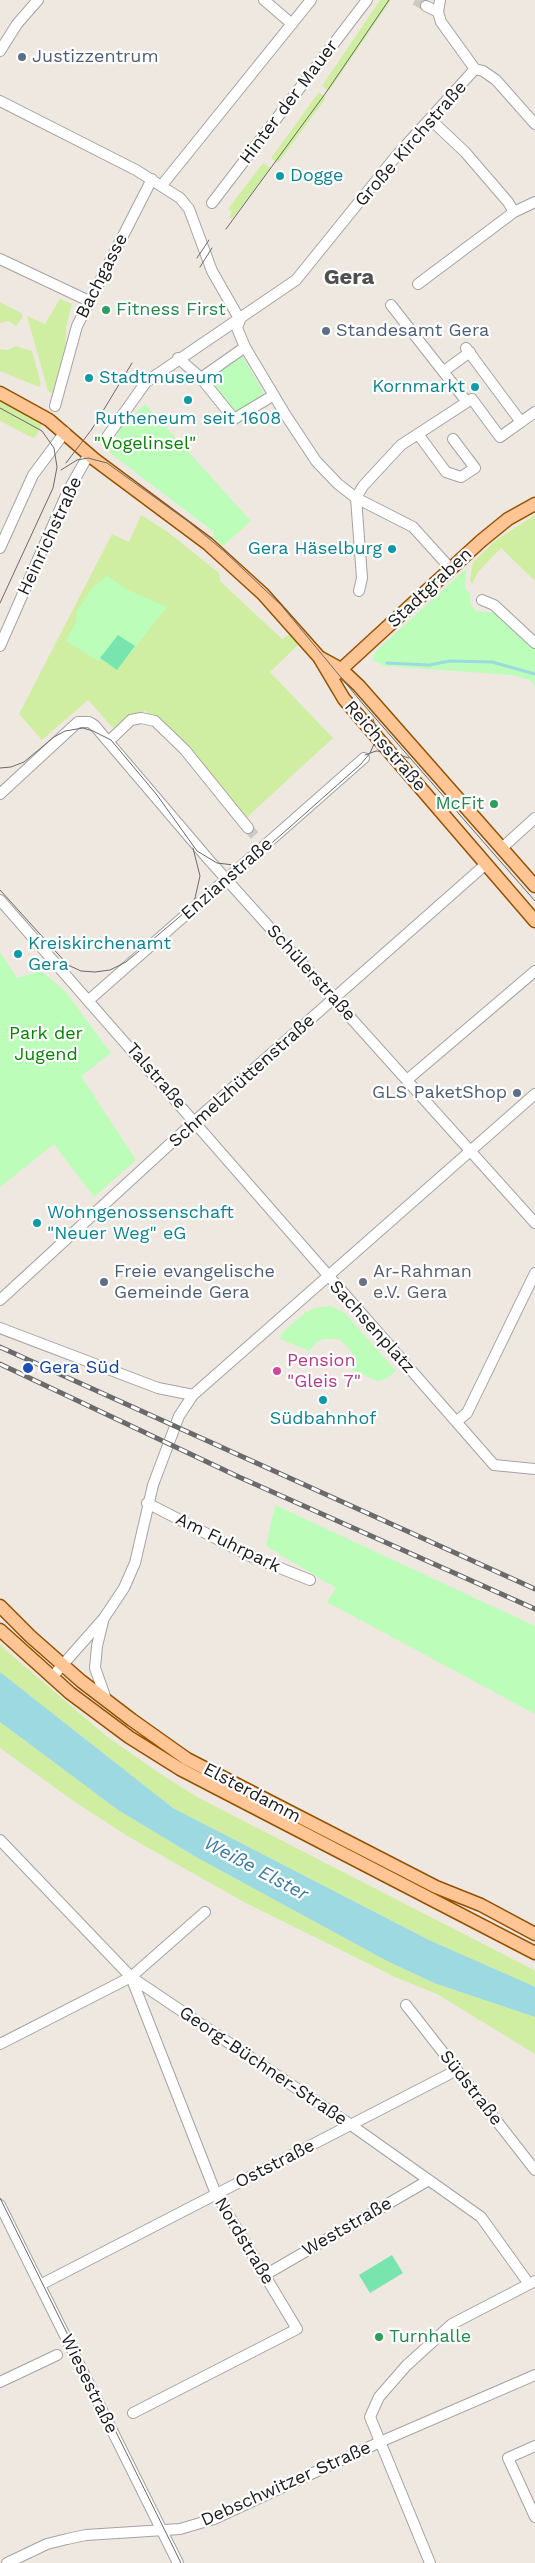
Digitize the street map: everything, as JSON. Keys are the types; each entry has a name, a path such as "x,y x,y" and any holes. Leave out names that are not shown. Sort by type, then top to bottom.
{"main road":[{"name":"Reichsstraße","path":"0,393 49,420 65,432 89,454 215,550 281,612 319,657 330,679 344,699 535,921"},
{"name":"Stadtgraben","path":"330,679 481,541 508,519 535,504"},
{"name":"Reichsstraße","path":"319,657 341,669 363,690 535,886"},
{"path":"486,864 502,848"},
{"name":"Elsterdamm","path":"0,1606 62,1665 167,1746 213,1773 436,1888 481,1905 535,1934"},
{"name":"Elsterdamm","path":"0,1630 52,1677 99,1715 180,1769 535,1953"}],"street":[{"path":"0,51 17,24 38,0"},
{"path":"264,0 292,24"},
{"path":"162,185 311,0"},
{"name":"Hinter der Mauer","path":"212,204 367,0"},
{"path":"440,0 438,12 441,22 475,69 483,71 496,80 534,122"},
{"path":"426,6 438,12"},
{"name":"Große Kirchstraße","path":"107,437 146,382 178,358 240,320 296,280 397,155 475,69"},
{"path":"0,101 152,179 180,198 189,209 212,271 240,320 237,328 245,348 284,414 316,461 338,484 356,498 413,527 451,569"},
{"path":"430,119 465,152 508,202 514,212"},
{"name":"Bachgasse","path":"55,406 76,326 152,179"},
{"path":"418,284 514,212 535,202"},
{"path":"0,259 89,301"},
{"path":"391,305 467,402"},
{"path":"201,378 245,348"},
{"path":"442,369 468,350 521,422"},
{"path":"178,358 201,378 234,419 274,395"},
{"path":"359,591 362,578 356,498 363,486 391,455 418,434 472,399 500,437 535,412"},
{"path":"0,548 33,475 65,432"},
{"path":"418,434 446,472 461,477 475,468 453,438"},
{"name":"Heinrichstraße","path":"0,646 68,491 89,454"},
{"path":"482,600 494,605 535,643"},
{"path":"109,741 131,720 141,718 154,721 191,758 248,828"},
{"name":"Schülerstraße","path":"0,794 78,722 89,722 109,741 175,821 535,1223"},
{"name":"Enzianstraße","path":"89,1000 364,758"},
{"path":"502,848 535,818"},
{"path":"257,838 264,847"},
{"name":"Schmelzhüttenstraße","path":"0,1300 195,1121 486,864"},
{"name":"Talstraße","path":"0,900 330,1275"},
{"path":"408,1080 535,971"},
{"path":"330,1275 535,1094"},
{"path":"457,1421 467,1413 535,1273"},
{"name":"Sachsenplatz","path":"192,1395 330,1275 494,1465 535,1469"},
{"path":"0,1328 158,1388 192,1395 179,1416 147,1503 135,1563 124,1588 104,1618 52,1677"},
{"name":"Am Fuhrpark","path":"147,1503 250,1556 310,1580"},
{"path":"104,1618 97,1646 95,1668 106,1700"},
{"name":"Georg-Büchner-Straße","path":"0,1840 131,1977 351,2125 481,2216 532,2282"},
{"path":"0,2044 131,1977 205,1912"},
{"name":"Nordstraße","path":"131,1977 216,2194 297,2329 133,2413"},
{"name":"Südstraße","path":"406,2006 535,2170"},
{"name":"Oststraße","path":"40,2285 457,2070"},
{"name":"Weststraße","path":"265,2275 429,2180"},
{"name":"Wiesestraße","path":"0,2205 178,2563"},
{"name":"Debschwitzer Straße","path":"380,2442 370,2417 379,2397 406,2366 452,2324 532,2282"},
{"path":"0,2382 57,2355"},
{"name":"Debschwitzer Straße","path":"7,2563 47,2544 67,2539 86,2535 180,2529 214,2518 380,2442 535,2375"},
{"path":"380,2442 430,2563"},
{"path":"535,2446 508,2458 535,2517"}],"green space":[{"path":"380,0 391,0 329,91 322,86"},
{"path":"319,92 326,98 278,163 271,158"},
{"path":"263,163 271,168 232,219 229,217 232,212 228,209"},
{"path":"60,299 72,304 66,327 65,353 52,393 48,391 27,316 45,324"},
{"path":"0,302 21,313 23,317 16,326 8,321 0,323"},
{"path":"16,346 32,351 41,384 39,387 0,371 0,349 7,350"},
{"path":"241,353 265,395 237,413 207,375"},
{"path":"0,401 43,423 36,436 33,438 0,421"},
{"name":"\"Vogelinsel\"","path":"145,404 251,521 223,546 213,537 214,532 109,452 121,427"},
{"path":"141,515 168,532 219,573 220,581 282,639 290,634 298,645 270,672 333,738 244,820 160,722 145,711 131,715 115,730 88,700 42,740 19,714 112,534 129,542"},
{"path":"535,515 535,581 501,548 478,572 472,584 470,579 473,562 496,540"},
{"path":"466,569 465,588 470,594 470,603 476,611 497,613 535,648 535,686 530,680 512,675 385,666 372,660 376,651"},
{"path":"107,576 128,590 167,607 117,670 101,659 98,661 66,641 76,622 77,611 92,588"},
{"path":"118,635 135,646 117,670 100,658"},
{"name":"Park der Jugend","path":"0,952 17,978 41,971 65,991 111,1053 81,1076 136,1160 94,1197 54,1144 0,1187"},
{"path":"330,1306 344,1312 396,1371 386,1379 377,1381 352,1370 353,1356 350,1349 339,1339 324,1339 317,1342 309,1351 280,1339 283,1332 306,1312 315,1308"},
{"path":"275,1505 535,1626 535,1714 327,1602 336,1588 266,1546"},
{"path":"0,1645 105,1735 162,1775 197,1797 532,1969 535,1971 535,1987 429,1940 173,1808 0,1672"},
{"path":"0,1722 118,1810 196,1857 387,1961 434,1983 535,2017 535,2054 437,1994 395,1977 242,1901 129,1837 75,1802 0,1748"},
{"path":"392,2255 403,2273 370,2293 359,2275"}],"water":[{"name":"Weiße Elster","path":"0,1672 173,1808 429,1940 535,1987 535,2017 434,1983 387,1961 196,1857 118,1810 0,1722"}],"waterway":[{"path":"387,663 429,665 450,661 492,662 535,674"}],"tunnel":[{"path":"415,0 426,6"},
{"path":"248,828 257,838"}],"tram line":[{"path":"226,229 325,94 389,0"},
{"path":"197,258 209,240"},
{"path":"200,267 212,248"},
{"path":"66,463 92,429 132,363"},
{"path":"0,408 42,431 54,448 57,467 53,488 0,603"},
{"path":"61,470 77,460 88,458 107,463 189,522 225,552 281,605 363,704 535,901"},
{"path":"0,768 11,767 24,762 54,737 65,731 83,728 93,731 111,740 157,795 197,851 217,863 234,865 248,861 264,850 361,764 370,753 375,742 376,729 373,719"},
{"path":"365,755 376,751 390,752 409,758"},
{"path":"191,905 195,898 200,876 193,848"},
{"path":"0,890 68,965 81,971 95,972 110,970 126,962 242,864"},
{"path":"0,2198 181,2563"}],"railway":[{"path":"0,1347 535,1589"},
{"path":"0,1364 239,1477 535,1609"}],"place":[{"name":"Justizzentrum","path":"22,57"},
{"name":"Dogge","path":"280,176"},
{"name":"Fitness First","path":"106,310"},
{"name":"Standesamt Gera","path":"326,331"},
{"name":"Stadtmuseum","path":"89,378"},
{"name":"Kornmarkt","path":"475,387"},
{"name":"Rutheneum seit 1608","path":"188,400"},
{"name":"Gera Häselburg","path":"392,549"},
{"name":"McFit","path":"494,804"},
{"name":"Kreiskirchenamt Gera","path":"18,954"},
{"name":"GLS PaketShop","path":"517,1093"},
{"name":"Wohngenossenschaft \"Neuer Weg\" eG","path":"37,1223"},
{"name":"Freie evangelische Gemeinde Gera","path":"104,1282"},
{"name":"Ar-Rahman e.V. Gera","path":"363,1282"},
{"name":"Gera Süd","path":"28,1368"},
{"name":"Pension \"Gleis 7\"","path":"277,1371"},
{"name":"Südbahnhof","path":"323,1400"},
{"name":"Turnhalle","path":"379,2337"}],"district":[{"name":"Gera","path":"349,278"}]}
